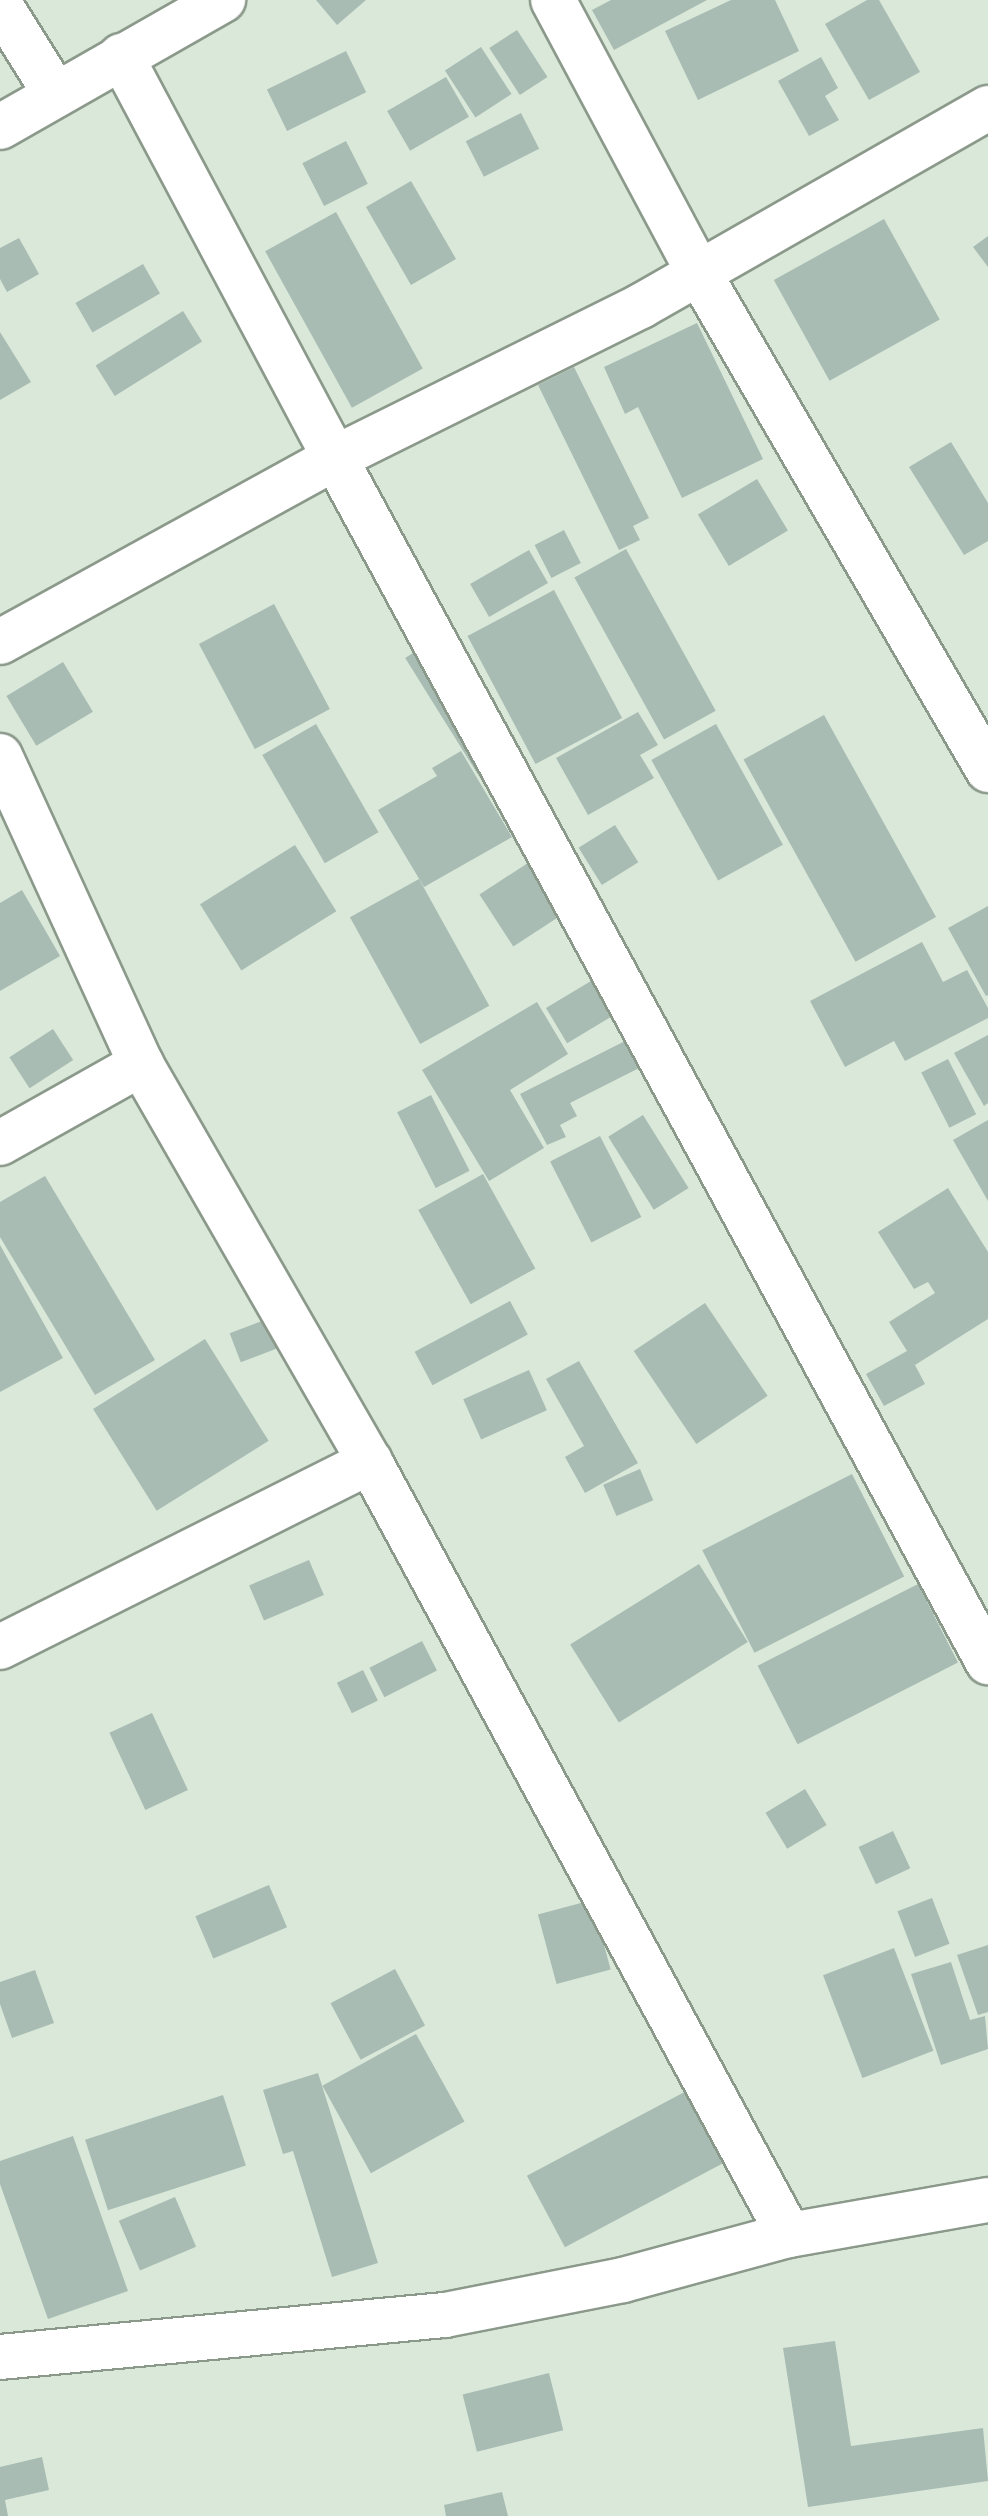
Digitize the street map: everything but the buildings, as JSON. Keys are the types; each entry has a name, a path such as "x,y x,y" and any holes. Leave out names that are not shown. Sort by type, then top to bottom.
{"street":[{"path":"0,127 223,0"},
{"path":"553,0 699,273 988,770"},
{"path":"0,5 55,93"},
{"path":"121,56 335,458 988,1662"},
{"path":"0,642 335,458 641,306 988,108"},
{"path":"0,756 141,1064 370,1462 789,2235"},
{"path":"0,1143 141,1064"},
{"path":"0,1647 370,1462"},
{"path":"0,2357 445,2315 623,2280 789,2235 988,2200"}]}
